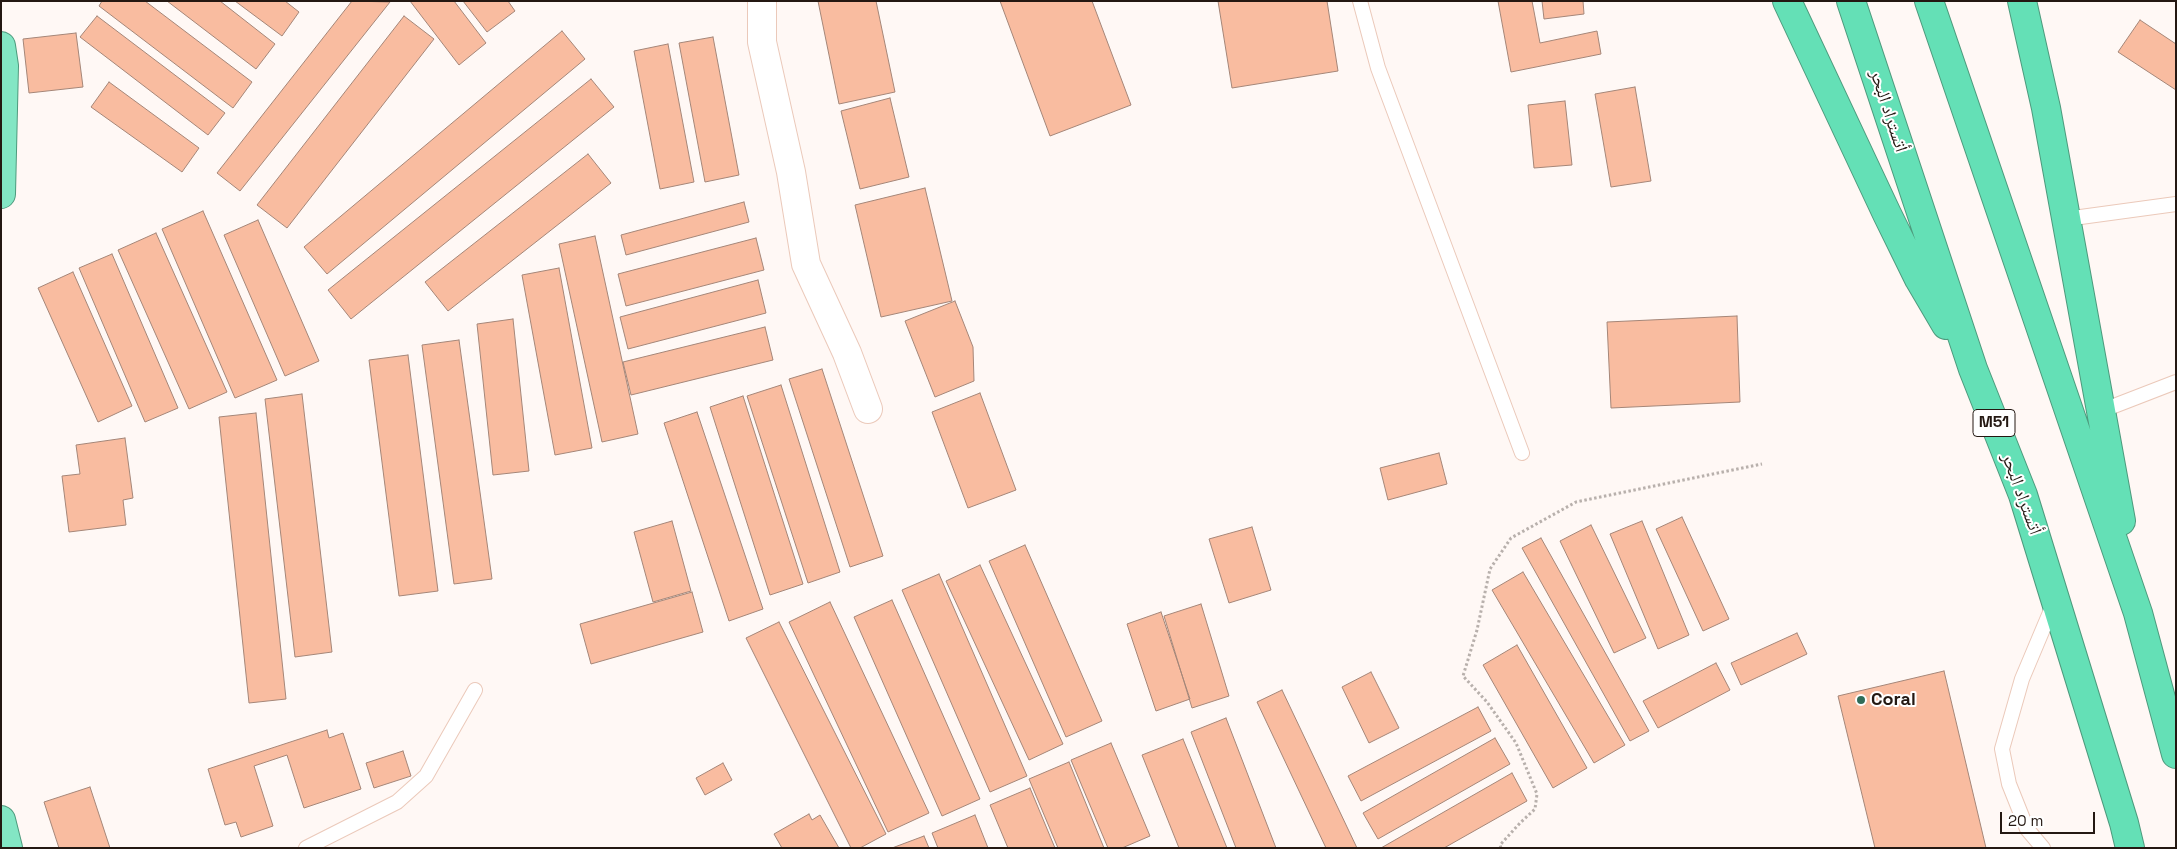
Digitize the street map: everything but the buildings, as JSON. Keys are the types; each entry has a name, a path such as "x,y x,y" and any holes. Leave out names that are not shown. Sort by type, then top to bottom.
{"highway":[{"path":"1787,1 1915,271 1972,369"},
{"name":"أتستراد البحر","path":"1852,1 1972,369 2023,495 2124,823 2130,848"},
{"path":"1930,1 2138,613 2176,754"},
{"path":"2022,1 2046,108 2138,613"},
{"path":"1,194 2,60"},
{"path":"1,820 8,848"}],"street":[{"path":"762,1 762,42 791,172 806,264 847,353 868,409"}],"lane":[{"path":"1360,1 1378,68 1522,453"},
{"path":"2066,218 2176,204"},
{"path":"2101,411 2176,382"},
{"path":"2043,848 2027,828 2009,784 2002,749 2022,679 2056,600"},
{"path":"306,848 397,802 426,776 475,690"}],"path":[{"path":"1501,848 1500,845 1535,809 1537,794 1516,743 1487,702 1463,676 1477,630 1490,569 1511,538 1576,502 1762,464"}],"place":[{"name":"Coral","path":"1861,700"}]}
